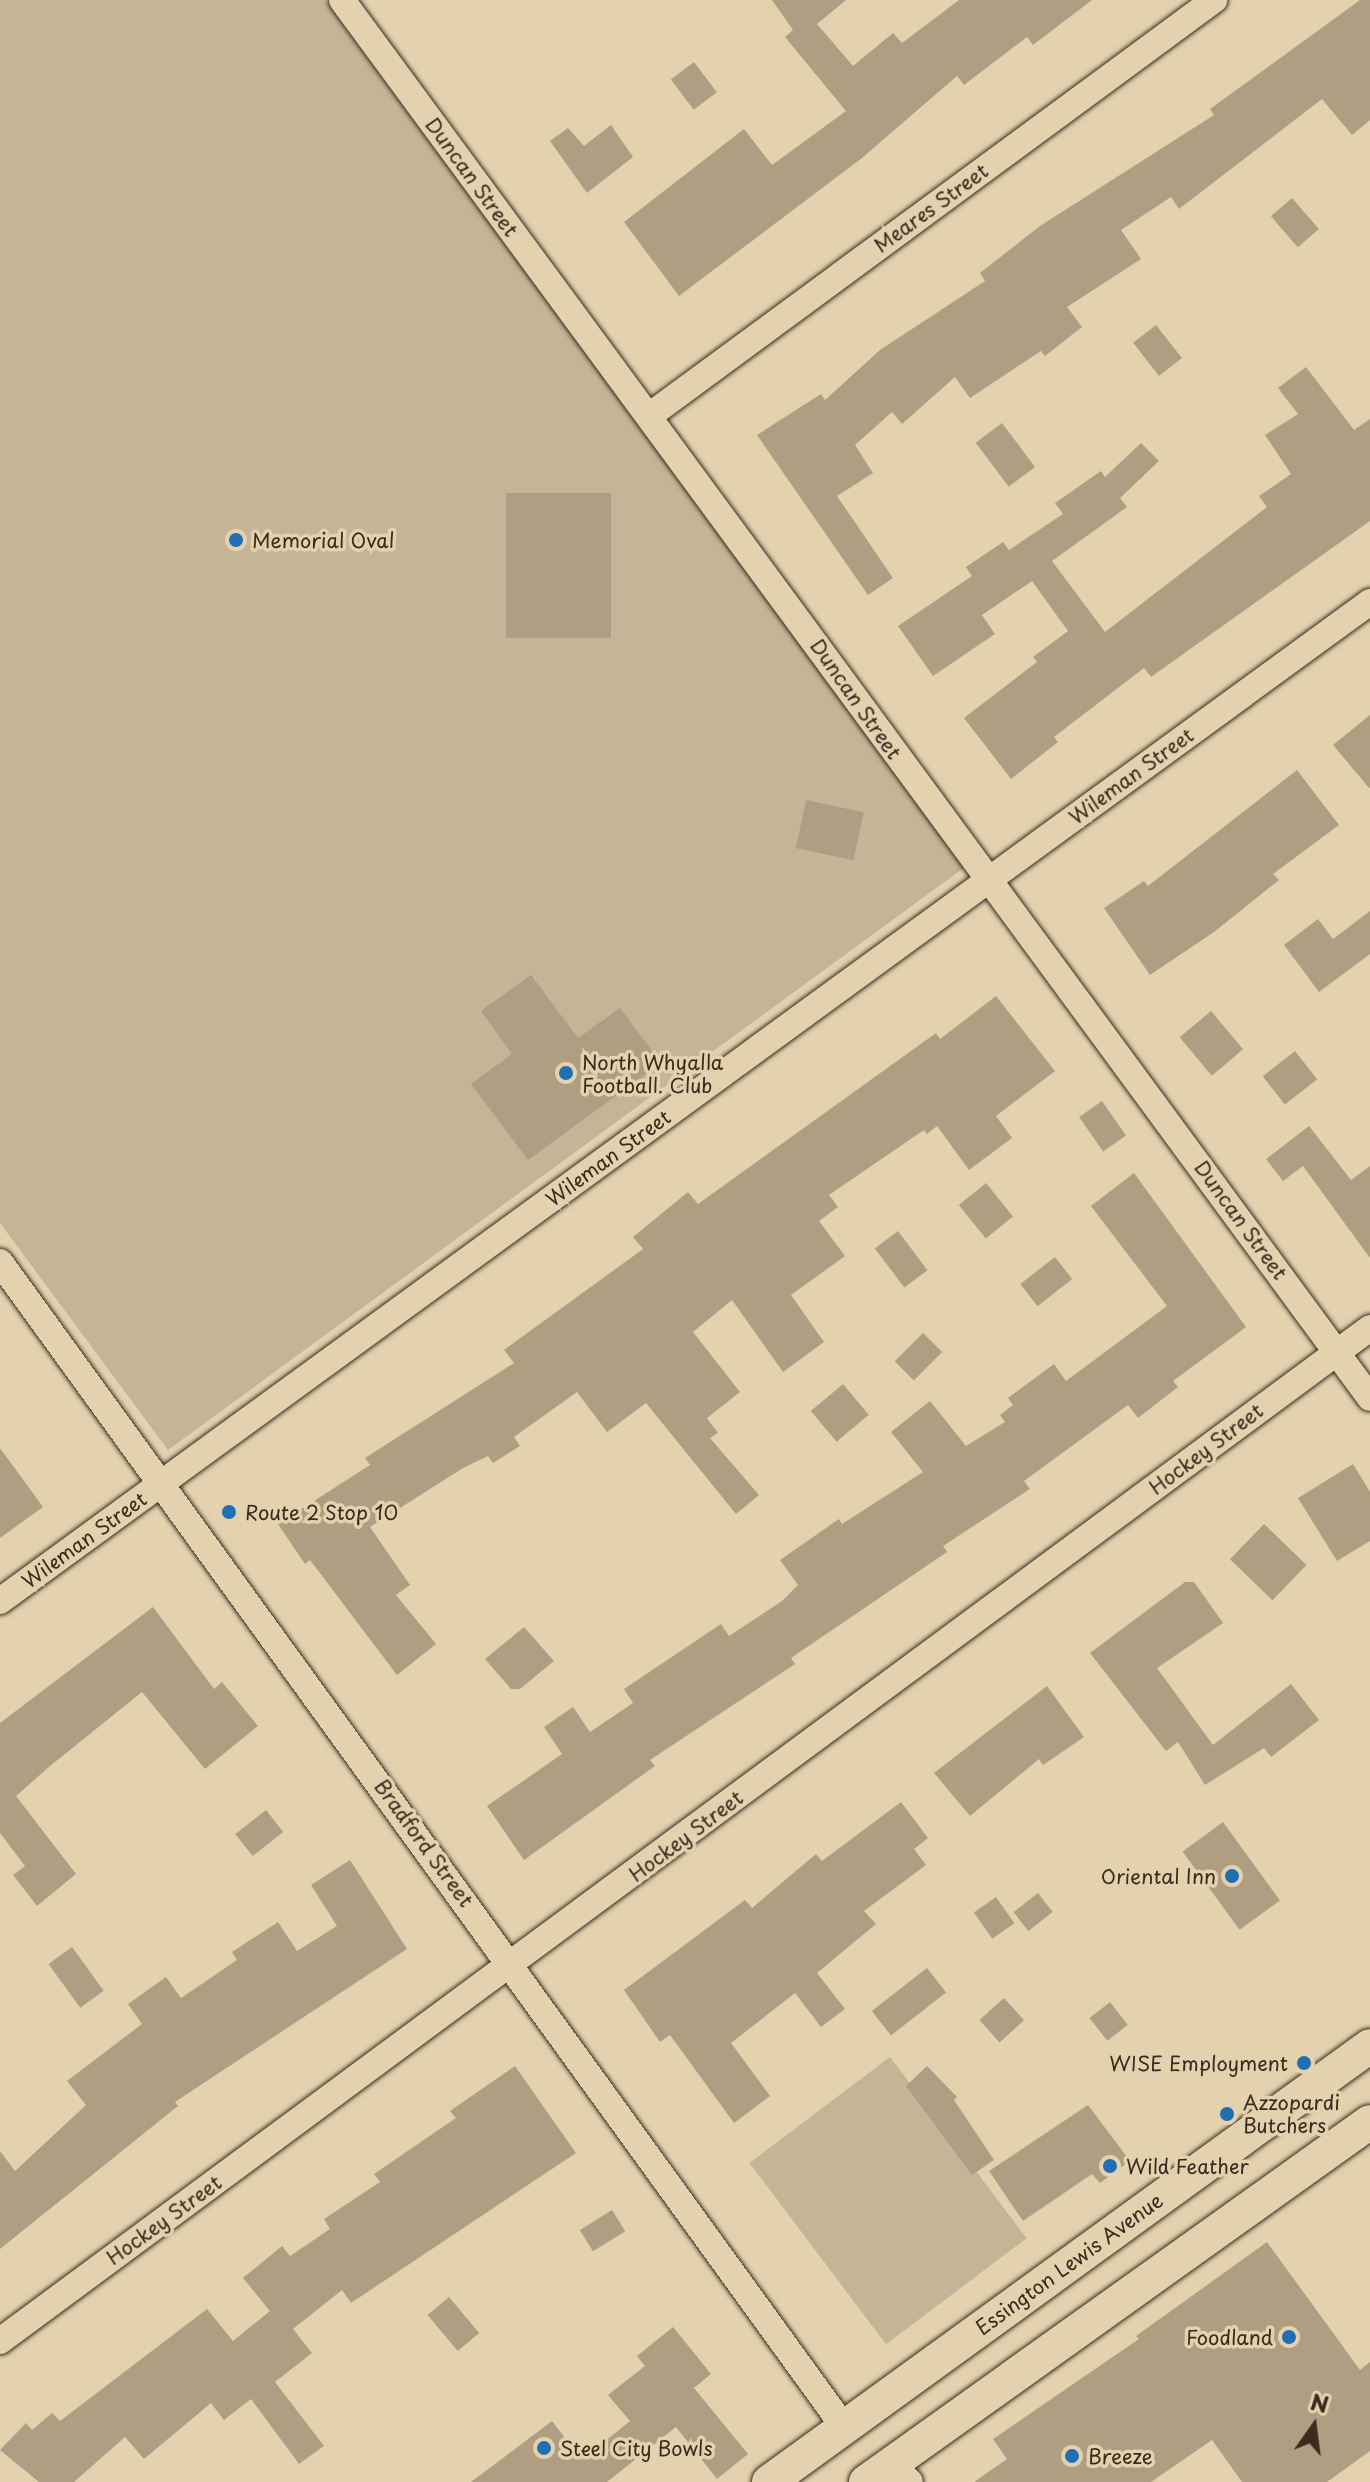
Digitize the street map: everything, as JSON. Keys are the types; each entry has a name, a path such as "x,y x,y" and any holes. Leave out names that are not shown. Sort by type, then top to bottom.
{"street":[{"name":"Duncan Street","path":"342,0 987,882 1168,1118 1370,1398"},
{"name":"Meares Street","path":"649,416 1214,0"},
{"name":"Wileman Street","path":"0,1601 1370,602"},
{"name":"Bradford Street","path":"0,1262 513,1965 844,2427"},
{"name":"Hockey Street","path":"0,2341 513,1965 1370,1328"},
{"name":"Essington Lewis Avenue","path":"769,2482 1370,2046"},
{"path":"844,2427 889,2476 1370,2122"}],"shaded area":[{"path":"0,0 325,0 965,867 168,1450 0,1223"},
{"path":"890,2057 1027,2238 886,2344 749,2163"}],"building":[{"path":"772,0 846,0 817,24 853,66 893,33 902,43 959,0 1092,0 1033,45 1027,37 964,85 957,76 862,158 679,296 624,222 744,129 772,165 846,111 785,37 793,30"},
{"path":"1360,0 1370,0 1370,120 1352,135 1322,99 1179,209 1171,197 1121,230 1141,259 1067,307 1082,327 1045,356 1041,351 970,398 955,377 902,424 892,412 855,445 873,473 837,496 893,578 868,595 757,435 821,394 825,400 880,350 985,281 980,273 1040,226 1214,115 1210,109"},
{"path":"694,62 717,92 694,110 671,79"},
{"path":"611,125 633,157 587,193 550,141 568,128 584,146"},
{"path":"1292,198 1319,229 1298,247 1271,216"},
{"path":"1156,325 1182,358 1159,376 1133,343"},
{"path":"1306,367 1354,430 1370,419 1370,521 1151,677 1144,668 1054,737 1058,742 1011,779 964,718 1037,662 1033,657 1068,631 1032,581 982,615 995,634 933,676 898,626 972,576 966,567 1003,542 1009,550 1063,514 1055,503 1101,471 1105,477 1141,443 1159,461 1120,498 1127,507 1052,561 1105,632 1267,507 1259,496 1291,474 1265,435 1298,414 1278,388"},
{"path":"1002,423 1035,467 1009,487 976,443"},
{"path":"506,493 611,493 611,638 506,638"},
{"path":"1370,715 1370,789 1333,745"},
{"path":"1297,770 1339,825 1273,874 1279,880 1214,932 1150,975 1104,908 1144,881 1148,886"},
{"path":"806,800 864,812 854,860 796,848"},
{"path":"1370,911 1370,954 1319,992 1284,945 1318,919 1333,939"},
{"name":"North Whyalla Football. Club","path":"531,975 578,1038 620,1008 661,1063 528,1160 471,1084 512,1054 481,1011"},
{"path":"996,996 1055,1071 996,1116 1012,1138 969,1170 937,1126 927,1134 924,1130 829,1195 838,1207 819,1221 845,1256 791,1295 824,1342 783,1372 732,1300 693,1332 740,1392 707,1418 718,1433 710,1438 759,1495 736,1514 646,1403 607,1432 577,1392 514,1437 520,1446 493,1463 488,1456 463,1468 370,1527 410,1585 396,1595 436,1644 397,1675 310,1560 305,1564 278,1524 370,1465 365,1458 514,1363 504,1350 643,1249 633,1237 688,1192 698,1204 936,1033 940,1039"},
{"path":"1211,1011 1243,1049 1212,1076 1180,1037"},
{"path":"1295,1051 1317,1079 1285,1105 1263,1076"},
{"path":"1102,1101 1126,1135 1103,1151 1079,1117"},
{"path":"1309,1126 1351,1180 1370,1166 1370,1258 1303,1166 1283,1181 1266,1159"},
{"path":"1134,1173 1246,1327 1173,1381 1178,1387 1138,1418 1128,1405 1024,1481 1030,1489 943,1546 947,1552 791,1658 795,1664 650,1760 655,1766 524,1860 487,1806 562,1754 544,1727 573,1707 590,1732 633,1703 624,1689 721,1624 729,1636 782,1601 798,1585 780,1560 839,1519 842,1524 923,1472 891,1432 930,1401 966,1446 1005,1422 1000,1415 1013,1405 1008,1398 1054,1364 1066,1381 1167,1306 1091,1206"},
{"path":"986,1183 1013,1216 986,1238 959,1205"},
{"path":"898,1231 927,1270 904,1288 875,1248"},
{"path":"1055,1257 1072,1279 1038,1306 1020,1284"},
{"path":"923,1333 942,1352 914,1380 895,1361"},
{"path":"843,1384 869,1415 837,1442 811,1411"},
{"path":"0,1448 43,1507 0,1538"},
{"path":"1353,1464 1370,1492 1370,1541 1337,1561 1298,1498"},
{"path":"1264,1524 1306,1565 1272,1600 1230,1559"},
{"path":"1185,1582 1194,1582 1223,1623 1157,1668 1213,1745 1291,1684 1319,1720 1271,1757 1264,1748 1205,1785 1178,1742 1166,1751 1090,1653"},
{"path":"153,1607 214,1689 222,1682 258,1726 205,1769 142,1692 50,1766 16,1796 76,1874 37,1906 13,1875 25,1866 0,1833 0,1723"},
{"path":"524,1627 554,1661 520,1689 511,1689 485,1659"},
{"path":"1047,1686 1084,1737 1043,1765 1039,1759 970,1816 934,1773"},
{"path":"901,1802 928,1838 914,1849 926,1865 864,1911 876,1924 817,1973 845,2009 821,2027 795,1993 731,2043 770,2096 734,2123 670,2035 660,2042 624,1990 745,1900 752,1908 816,1854 822,1861"},
{"path":"266,1810 283,1832 253,1856 235,1834"},
{"name":"Oriental Inn","path":"1223,1822 1280,1900 1240,1930 1183,1851"},
{"path":"350,1860 407,1949 175,2102 178,2106 0,2249 0,2151 15,2171 86,2105 67,2081 142,2024 128,2004 166,1977 181,1998 237,1960 232,1952 278,1922 297,1951 337,1926 311,1885"},
{"path":"1038,1893 1053,1912 1028,1931 1014,1912"},
{"path":"996,1897 1014,1923 992,1939 974,1912"},
{"path":"72,1947 104,1991 80,2008 49,1964"},
{"path":"927,1968 946,1992 891,2036 872,2011"},
{"path":"1004,1998 1024,2020 1000,2042 979,2020"},
{"path":"1110,2002 1128,2025 1107,2041 1090,2018"},
{"path":"515,2066 576,2153 351,2303 342,2290 293,2329 312,2353 275,2382 324,2446 299,2464 251,2399 224,2420 211,2403 144,2459 125,2437 74,2482 39,2482 0,2450 26,2423 32,2430 52,2413 60,2421 207,2309 233,2341 270,2311 243,2278 282,2246 290,2256 330,2229 324,2219 380,2182 374,2174 456,2118 450,2111"},
{"path":"927,2066 957,2097 954,2100 994,2160 972,2175 906,2086"},
{"path":"1088,2105 1130,2161 1100,2183 1092,2174 1023,2221 989,2171"},
{"path":"612,2210 625,2231 593,2251 580,2230"},
{"path":"1267,2242 1360,2370 1370,2362 1370,2451 1327,2482 1242,2482 1212,2440 1151,2482 974,2482 1007,2459 993,2439 1139,2339 1136,2336"},
{"path":"449,2297 479,2333 458,2351 428,2315"},
{"path":"673,2327 711,2374 694,2388 748,2454 717,2479 676,2427 607,2482 471,2482 552,2421 582,2460 630,2421 608,2395 645,2366 637,2356"}],"place":[{"name":"Memorial Oval","path":"236,540"},
{"name":"North Whyalla Football. Club","path":"566,1073"},
{"name":"Route 2 Stop 10","path":"229,1512"},
{"name":"Oriental Inn","path":"1232,1876"},
{"name":"WISE Employment","path":"1304,2063"},
{"name":"Azzopardi Butchers","path":"1227,2114"},
{"name":"Wild Feather","path":"1110,2166"},
{"name":"Foodland","path":"1289,2337"},
{"name":"Steel City Bowls","path":"544,2448"},
{"name":"Breeze","path":"1072,2456"}]}
